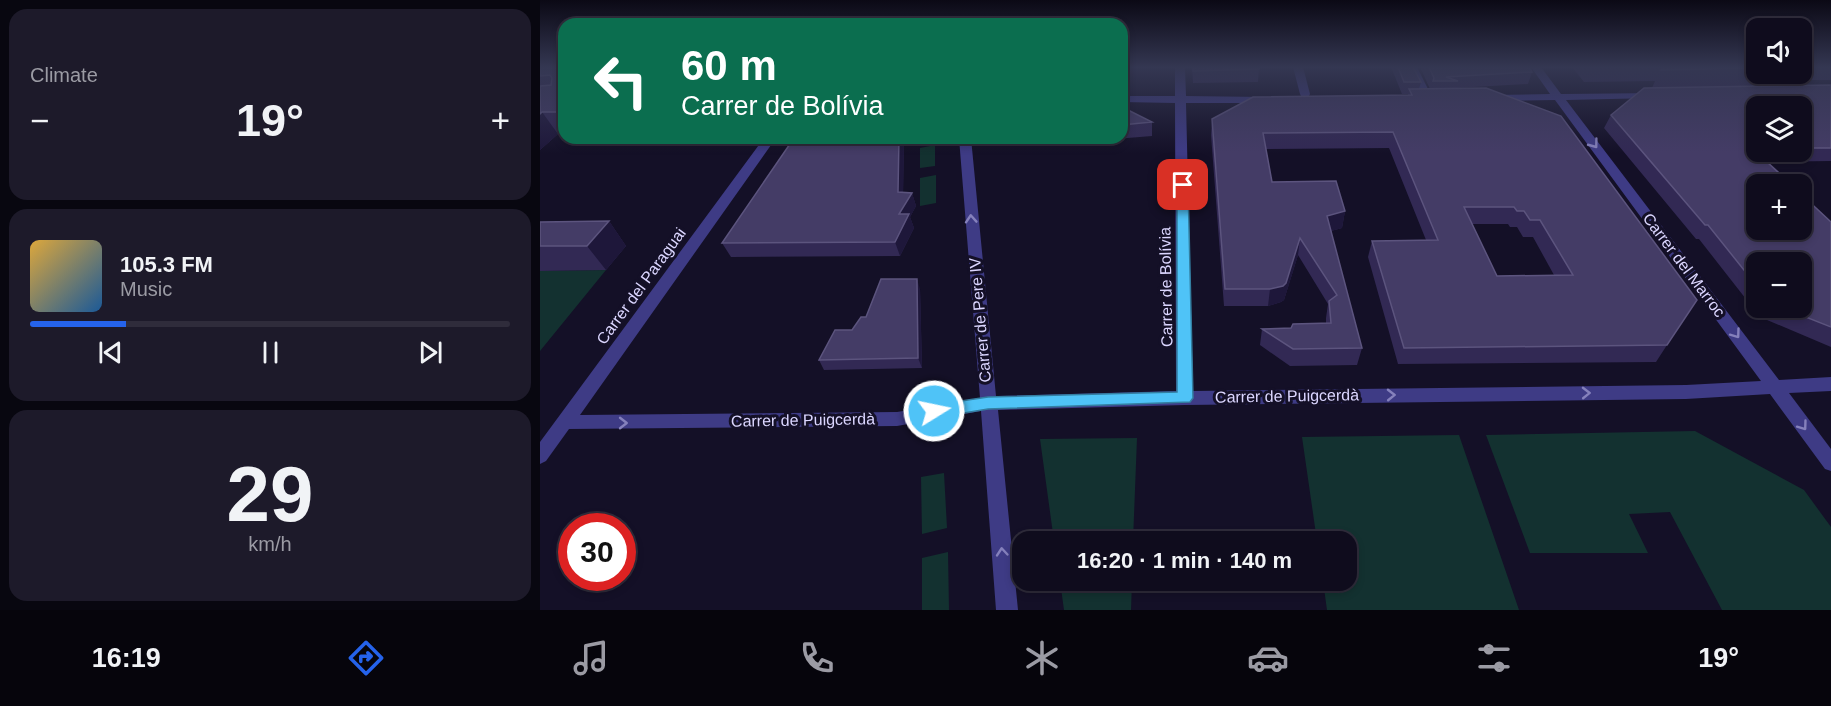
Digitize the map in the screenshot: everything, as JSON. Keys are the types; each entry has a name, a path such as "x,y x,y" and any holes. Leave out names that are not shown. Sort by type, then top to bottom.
{"street":[{"name":"Carrer de Bolívia","path":"1181,95 1185,398"},
{"path":"1301,95 1318,100"},
{"path":"1423,95 1439,98"},
{"path":"1475,98 1640,95"},
{"name":"Carrer del Marroc","path":"1559,97 1831,463"},
{"path":"1128,99 1275,100"},
{"name":"Carrer del Paraguai","path":"540,456 766,144"},
{"name":"Carrer de Pere IV","path":"966,144 1007,610"},
{"name":"Carrer de Puigcerdà","path":"564,422 897,419 988,403 1185,398 1669,392 1831,384"}],"green space":[{"path":"935,145 935,166 920,168 920,148"},
{"path":"936,175 936,203 920,206 920,178"},
{"path":"606,270 540,351 540,271"},
{"path":"1695,431 1804,490 1831,527 1831,610 1722,610 1670,512 1629,514 1648,553 1530,553 1486,435"},
{"path":"1459,435 1519,610 1327,610 1324,591 1357,591 1357,531 1316,531 1302,437"},
{"path":"1137,438 1133,531 1053,531 1040,439"},
{"path":"944,473 947,528 922,534 921,477"},
{"path":"948,552 949,610 922,610 922,558"},
{"path":"1061,591 1132,591 1131,610 1064,610"}],"building":[{"path":"540,95 558,95 558,112 540,114"},
{"path":"1506,95 1561,116 1697,300 1667,345 1404,348 1372,241 1438,240 1393,132 1263,133 1272,182 1336,181 1345,211 1327,216 1362,348 1293,349 1262,329 1291,328 1293,324 1331,323 1329,301 1337,295 1300,238 1286,283 1283,286 1270,289 1225,289 1212,119 1253,97","holes":["1464,207 1514,207 1517,211 1524,211 1530,220 1540,220 1573,275 1497,276"]},
{"path":"1635,95 1831,95 1831,148 1812,148 1812,96 1746,96 1746,162 1767,162 1780,174 1746,174 1746,240 1812,240 1812,204 1831,222 1831,327 1808,318 1812,318 1812,252 1746,252 1746,272 1708,225 1705,225 1611,115"},
{"path":"1128,110 1152,122 1128,124"},
{"path":"790,144 899,144 898,192 912,193 899,214 909,214 895,242 722,243"},
{"path":"609,221 587,246 540,246 540,222"},
{"path":"881,279 917,279 918,358 819,360 835,330 852,330 861,317 866,317"}],"route":[{"path":"934,411 988,403 1185,398 1183,185"}]}
